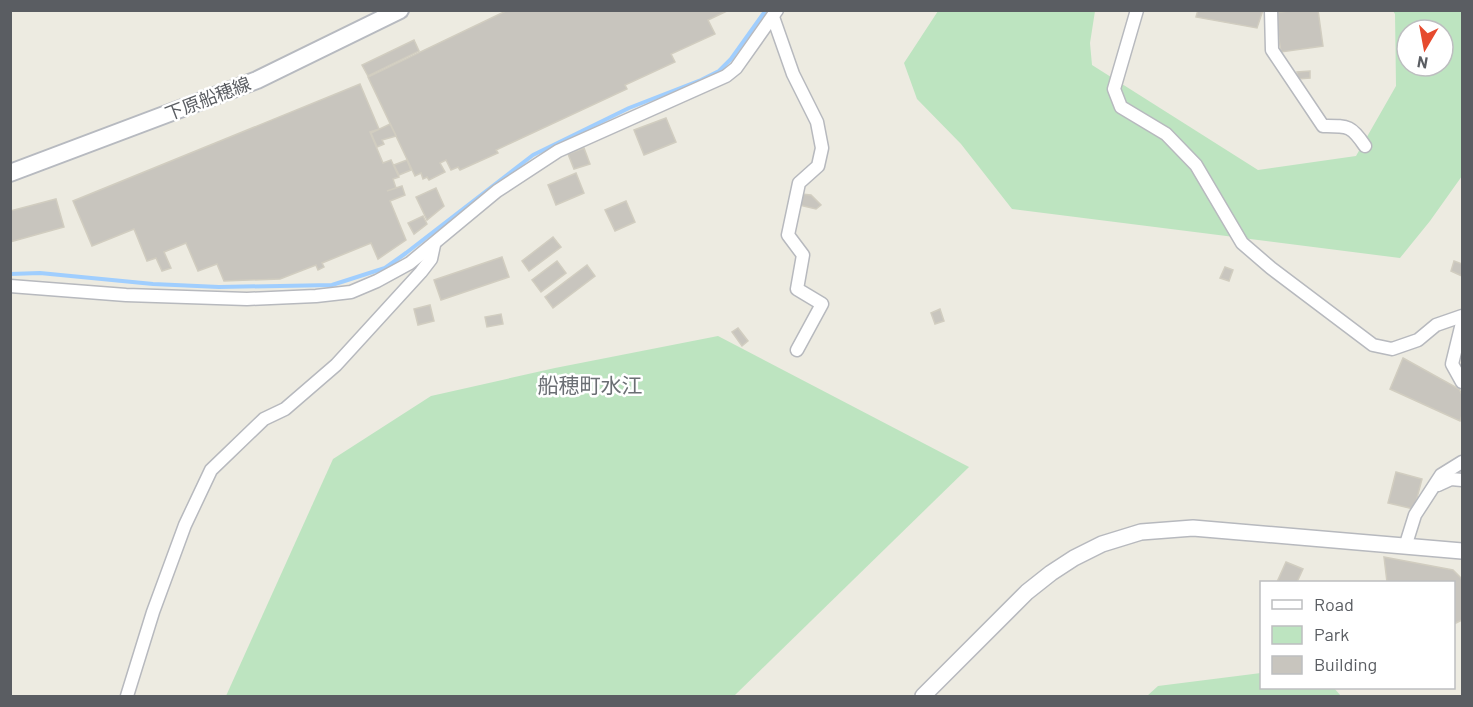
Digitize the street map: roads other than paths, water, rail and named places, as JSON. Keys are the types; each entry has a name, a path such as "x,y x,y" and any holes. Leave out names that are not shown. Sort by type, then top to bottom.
{"main road":[{"name":"下原船穂線","path":"10,172 258,80 400,10"}],"street":[{"path":"1137,10 1114,89 1121,107 1166,134 1196,165 1242,243 1372,345 1392,349 1418,339 1436,325 1462,316"},
{"path":"1271,10 1272,50 1323,126 1342,126 1355,130 1365,146"},
{"path":"10,286 126,295 247,299 351,292 410,263 497,191 558,151 726,76 736,68 775,14"},
{"path":"775,14 793,74 817,122 822,148 818,166 799,183 789,235 803,255 798,289 822,304 797,350"},
{"path":"127,696 153,612 185,525 211,470 264,419 285,409 336,365 421,272 431,259 434,245"},
{"path":"1462,323 1452,364 1462,382"},
{"path":"1405,548 1415,515 1441,475 1462,462"},
{"path":"1430,493 1442,482 1451,479 1462,480"},
{"path":"923,696 1027,592 1074,558 1102,544 1141,532 1193,528 1405,548 1462,551"}],"waterway":[{"path":"10,274 40,273 153,284 219,287 332,285 385,268 533,155 629,108 719,71 731,59 766,10"}],"district":[{"name":"船穂町水江","path":"590,386"}]}
